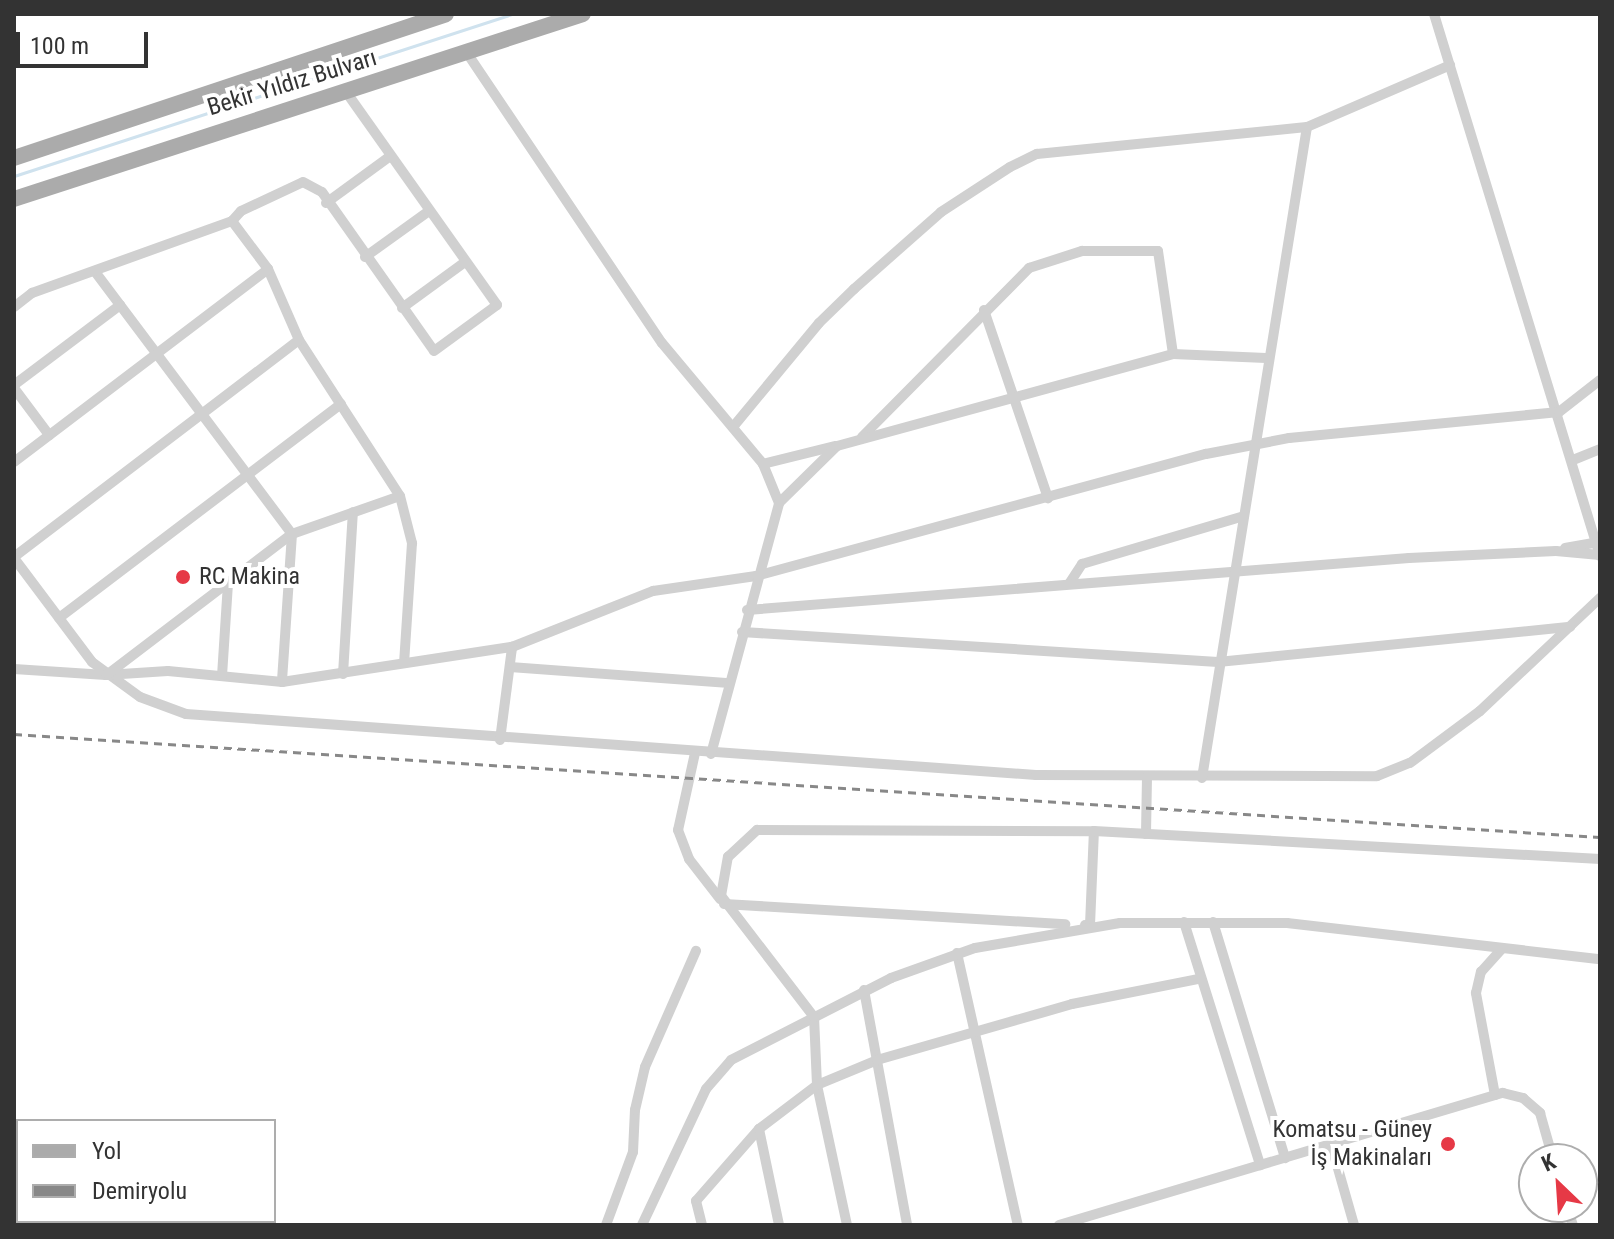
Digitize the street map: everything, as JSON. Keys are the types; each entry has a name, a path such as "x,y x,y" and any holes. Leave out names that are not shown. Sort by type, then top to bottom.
{"main road":[{"name":"Bekir Yıldız Bulvarı","path":"14,158 446,14"},
{"name":"Bekir Yıldız Bulvarı","path":"14,199 583,14"}],"street":[{"path":"1434,14 1559,412 1600,556 1556,551"},
{"path":"467,53 662,343 763,464 779,503"},
{"path":"733,427 854,289 941,212 996,174 1037,154 1307,127 1450,65"},
{"path":"14,307 32,293 96,273 232,221 241,211 299,182 318,188 434,351 497,305 389,157 346,92"},
{"path":"1202,778 1233,571 1260,443 1266,358 1307,127"},
{"path":"326,203 389,157"},
{"path":"365,257 429,211"},
{"path":"232,221 268,269 299,340 400,496 412,543 404,663"},
{"path":"859,440 984,310 1029,268 1082,251 1158,251 1173,354"},
{"path":"402,308 465,262"},
{"path":"14,462 268,269"},
{"path":"96,273 292,534 282,682"},
{"path":"49,435 14,387 120,305"},
{"path":"984,310 1048,498"},
{"path":"299,340 14,557 106,675 155,704 202,717 695,753 1147,777 1351,780 1390,772 1480,711 1598,602"},
{"path":"763,464 1173,354 1266,358"},
{"path":"14,669 106,675 168,671 282,682 512,647 653,591 756,576 1260,443 1559,412 1600,380"},
{"path":"59,618 341,404"},
{"path":"711,754 756,576 779,503 837,446"},
{"path":"1573,460 1600,449"},
{"path":"106,675 292,534 400,496"},
{"path":"343,674 353,512"},
{"path":"1069,584 1082,564 1244,516"},
{"path":"747,610 1233,571 1556,551 1598,542"},
{"path":"222,676 228,582"},
{"path":"742,632 1218,662 1570,627"},
{"path":"500,740 512,647"},
{"path":"510,667 729,683"},
{"path":"695,753 679,816 679,836 689,859 814,1017 817,1085 847,1225"},
{"path":"1146,834 1147,777"},
{"path":"724,904 720,880 728,857 743,839 764,827 1094,831 1600,859"},
{"path":"1090,925 1094,831"},
{"path":"724,904 1090,925 1213,922 1353,927 1501,950 1600,959"},
{"path":"1184,922 1198,979 1260,1165"},
{"path":"1213,922 1285,1158"},
{"path":"642,1225 711,1080 739,1055 864,990 957,953 1090,925"},
{"path":"1495,1095 1476,993 1481,972 1501,950"},
{"path":"606,1225 633,1152 635,1110 645,1067 696,951"},
{"path":"957,953 1018,1225"},
{"path":"702,1225 696,1201 759,1129 817,1085 877,1060 1072,1004 1198,979"},
{"path":"864,990 907,1225"},
{"path":"1059,1225 1495,1095 1517,1095 1540,1113 1548,1143"},
{"path":"759,1129 779,1225"},
{"path":"1331,1144 1354,1225"}],"waterway":[{"path":"14,176 512,14"}],"railway":[{"path":"14,734 1600,837"}],"place":[{"name":"RC Makina","path":"183,577"},
{"name":"Komatsu - Güney İş Makinaları","path":"1448,1144"}]}
